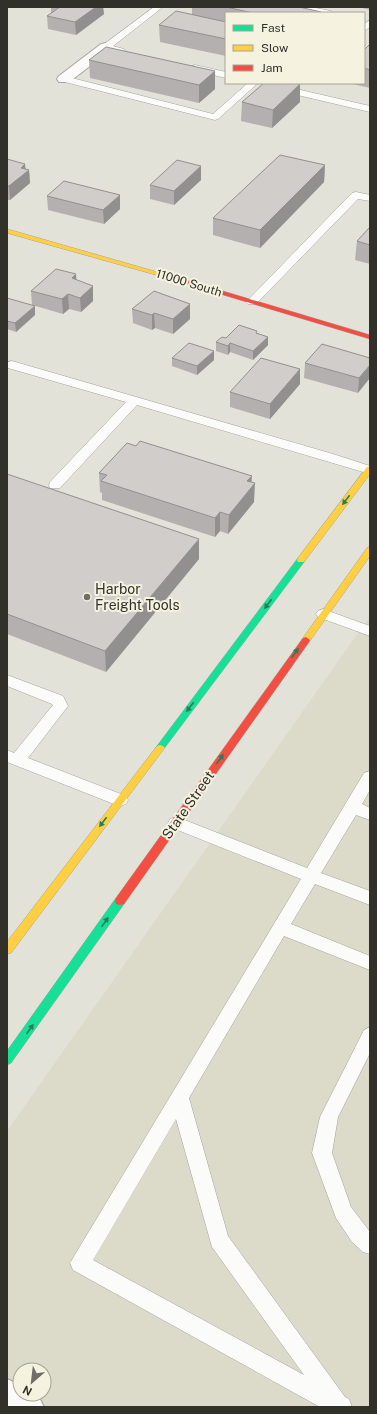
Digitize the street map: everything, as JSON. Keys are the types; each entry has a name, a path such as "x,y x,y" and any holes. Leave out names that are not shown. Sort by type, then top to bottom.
{"main road":[{"name":"11000 South","path":"7,231 103,257 370,337"},
{"path":"7,950 369,470"},
{"name":"State Street","path":"7,1060 370,550"}],"street":[{"path":"64,79 106,47"},
{"path":"7,1395 28,1407"}],"lane":[{"path":"106,47 159,7"},
{"path":"298,7 323,12"},
{"path":"106,47 129,53"},
{"path":"189,67 225,75"},
{"path":"64,79 215,117 252,84"},
{"path":"299,84 289,90 370,109"},
{"path":"252,302 356,195 370,198"},
{"path":"12,365 369,470"},
{"path":"55,485 135,400"},
{"path":"323,614 370,630"},
{"path":"7,680 58,700 62,706 12,758 120,800"},
{"path":"340,1406 80,1263 370,777"},
{"path":"352,807 370,814"},
{"path":"176,822 370,898"},
{"path":"280,927 370,963"},
{"path":"370,1035 329,1117 322,1153 343,1212 359,1235 370,1244"},
{"path":"179,1097 219,1240 340,1406"}],"shaded area":[{"path":"370,616 370,1407 7,1407 7,1131"}],"building":[{"path":"60,7 96,7 75,22 47,16"},
{"path":"226,7 299,7 321,12 248,12"},
{"path":"176,11 225,22 225,39 159,25"},
{"path":"370,44 370,70 365,68 365,49"},
{"path":"106,47 215,71 199,85 89,60"},
{"path":"263,84 300,84 273,110 242,102"},
{"path":"280,155 325,165 260,230 213,218"},
{"path":"7,159 25,164 21,168 29,170 9,186 7,186"},
{"path":"177,160 201,166 174,191 150,185"},
{"path":"64,181 120,195 103,210 47,196"},
{"path":"370,227 370,245 357,241"},
{"path":"56,269 76,274 72,278 93,286 80,298 68,294 62,299 31,291"},
{"path":"154,291 190,304 173,319 154,313 152,315 132,309"},
{"path":"7,298 35,306 15,323 7,321"},
{"path":"239,325 257,331 256,333 268,337 253,351 230,343 228,346 216,342 222,337 226,338"},
{"path":"189,343 214,351 197,366 172,358"},
{"path":"322,344 370,358 370,365 359,378 305,363"},
{"path":"261,358 300,369 270,404 230,392"},
{"path":"140,441 252,476 247,481 255,483 229,515 220,512 215,518 101,481 107,475 99,473 127,443 136,446"},
{"name":"Harbor Freight Tools","path":"7,474 199,539 105,651 7,614"}],"traffic: fast":[{"path":"160,748 301,560"},
{"path":"7,1060 120,901"}],"traffic: slow":[{"path":"7,231 169,277"},
{"path":"301,560 370,469"},
{"path":"306,640 370,550"},
{"path":"7,950 160,748"}],"traffic: jam":[{"path":"169,277 370,337"},
{"path":"120,901 306,640"}],"place":[{"name":"Harbor Freight Tools","path":"87,597"}]}
